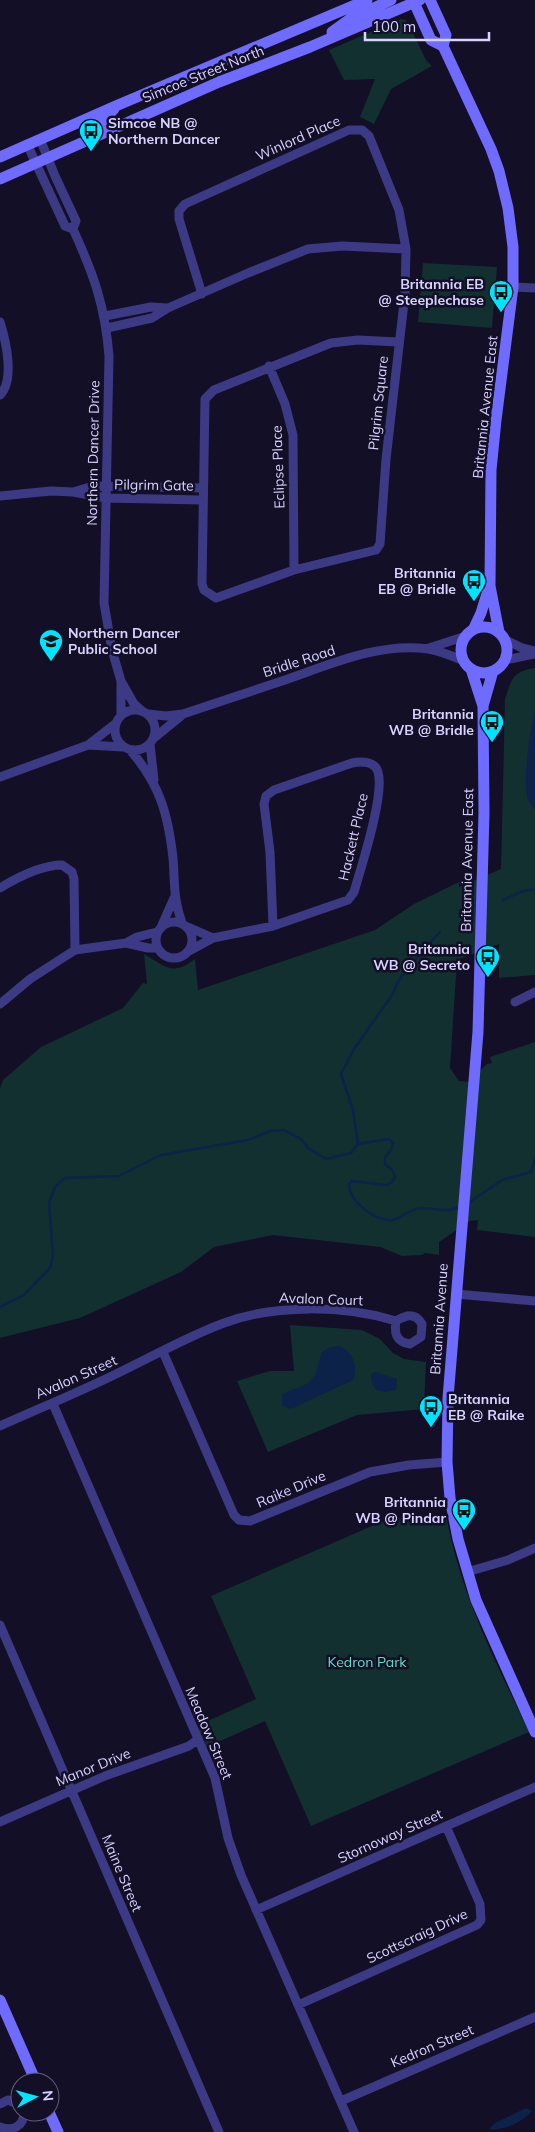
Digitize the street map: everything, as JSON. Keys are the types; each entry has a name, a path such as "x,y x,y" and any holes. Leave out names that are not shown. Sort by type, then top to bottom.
{"street":[{"name":"Simcoe Street North","path":"0,178 34,162 44,148 98,126 118,105 367,0"},
{"path":"310,47 350,19 391,0"},
{"name":"Simcoe Street North","path":"0,157 27,144 44,148 310,47 415,1"},
{"path":"415,1 431,40 443,46"},
{"name":"Britannia Avenue East","path":"432,4 446,35 443,46 491,149 499,171 511,229 514,264 513,287 491,470 490,586 502,636"},
{"name":"Winlord Place","path":"202,294 179,219 180,211 185,204 349,130 362,130 372,140 399,210 406,249 406,277 398,342"},
{"name":"Northern Dancer Drive","path":"27,144 65,226 73,230 94,278 105,316 108,356 104,604 110,642 121,681 134,704 145,713"},
{"name":"Northern Dancer Drive","path":"44,148 76,221 73,230"},
{"path":"107,328 152,318 168,308 308,250 342,246 406,249"},
{"path":"513,287 535,288"},
{"path":"105,316 151,307 168,308"},
{"path":"0,322 5,338 8,379 5,390 0,395"},
{"name":"Pilgrim Square","path":"358,340 398,342 386,459 380,544 376,550 294,570 216,598 210,596 202,584 202,488 205,399 214,390 269,366 331,343 358,340"},
{"name":"Eclipse Place","path":"269,366 285,404 292,430 294,570"},
{"name":"Pilgrim Gate","path":"73,492 93,486 202,488"},
{"path":"0,496 50,491 73,492"},
{"name":"Pilgrim Gate","path":"73,492 106,498 202,500"},
{"name":"Britannia Avenue East","path":"470,633 481,613 490,586"},
{"path":"483,627 522,648 535,652 505,660 494,671 483,673 468,665 462,648 470,633 483,627"},
{"name":"Bridle Road","path":"427,649 470,633"},
{"path":"502,636 507,650 505,660"},
{"name":"Bridle Road","path":"145,713 166,716 183,714 355,657 396,649 427,649 453,656 468,665"},
{"name":"Britannia Avenue East","path":"468,665 483,706"},
{"name":"Britannia Avenue East","path":"475,1074 480,1001 484,813 483,706 494,671"},
{"name":"Northern Dancer Drive","path":"120,715 121,681"},
{"path":"0,777 88,745 115,724 120,715 129,710 145,713 155,725 152,741 155,783 168,826 173,858 174,898 193,940 189,951 180,957 174,958 164,955 158,948 156,940 174,898"},
{"name":"Bridle Road","path":"152,741 183,714"},
{"path":"115,724 116,738 155,783"},
{"path":"88,745 140,750 152,741"},
{"name":"Hackett Place","path":"189,951 213,938 273,926 342,904 353,895 377,802 378,772 372,765 359,761 352,763 274,790 266,796 264,804 270,852 273,926"},
{"path":"0,888 48,866 62,865 68,867 74,879 76,950"},
{"path":"126,944 137,937 160,929 170,921 185,925 213,938"},
{"path":"0,1004 30,979 76,950 126,944 158,948"},
{"path":"515,1002 535,992"},
{"name":"Britannia Avenue","path":"475,1074 448,1398 446,1462 450,1498 467,1572 486,1624 535,1732"},
{"path":"456,1294 535,1301"},
{"name":"Avalon Court","path":"163,1352 223,1324 261,1312 284,1310 336,1311 396,1321"},
{"name":"Raike Drive","path":"163,1352 234,1515 244,1522 250,1522 370,1472 409,1465 446,1462"},
{"name":"Avalon Street","path":"0,1426 53,1404 163,1352"},
{"name":"Meadow Street","path":"53,1404 215,1778 233,1855 354,2132"},
{"path":"467,1572 508,1560 535,1548"},
{"name":"Maine Street","path":"0,1625 219,2132"},
{"name":"Manor Drive","path":"0,1822 105,1776 189,1746 197,1740"},
{"name":"Stornoway Street","path":"256,1910 535,1787"},
{"name":"Scottscraig Drive","path":"298,2005 477,1925 481,1920 480,1904 446,1826"},
{"path":"0,2000 32,2072"},
{"name":"Kedron Street","path":"341,2101 535,2017"},
{"path":"0,2127 11,2130 17,2128 22,2122"}],"green space":[{"path":"401,19 406,20 426,60 432,66 391,89 374,124 360,117 375,79 344,80 329,50"},
{"path":"423,263 497,267 492,328 418,322"},
{"path":"535,668 535,975 499,978 499,944 457,960 450,1068 459,1081 469,1082 487,1064 492,1063 490,1057 535,1042 535,1237 477,1230 478,1220 470,1221 439,1242 439,1255 425,1253 422,1255 402,1256 380,1247 273,1235 214,1247 181,1272 80,1318 0,1338 0,1088 3,1080 41,1047 123,1008 143,983 147,984 144,954 169,968 180,968 195,959 198,990 375,930 414,904 459,882 459,887 501,869 505,699 514,677 522,671"},
{"path":"290,1325 362,1330 380,1339 393,1353 404,1359 426,1362 424,1409 357,1415 268,1452 237,1381 270,1371 294,1371"},
{"name":"Kedron Park","path":"446,1515 452,1544 469,1599 491,1653 529,1732 311,1826 265,1721 207,1747 197,1726 256,1699 211,1596 388,1519"}],"water":[{"path":"535,712 535,809 530,804 526,792 526,770"},
{"path":"339,1346 348,1352 354,1360 353,1380 291,1409 282,1406 282,1394 309,1383 316,1373 322,1352 331,1347"},
{"path":"375,1372 397,1379 396,1390 385,1392 376,1390 371,1381 371,1374"},
{"path":"526,2108 532,2111 518,2122 506,2128 489,2129 495,2123"}],"waterway":[{"path":"503,900 523,891 535,889"},
{"path":"358,1144 353,1110 341,1074 354,1049 392,995 399,980 440,932"},
{"path":"0,1307 24,1295 50,1268 53,1256 49,1203 55,1187 65,1178 119,1176 161,1155 248,1140 270,1131 284,1130 301,1139 308,1148 326,1159 351,1153 358,1144 389,1139 393,1143 391,1150 385,1157 385,1164 392,1170 395,1177 392,1182 387,1185 352,1181 349,1184 350,1191 358,1203 378,1218 392,1220 417,1208 445,1210 459,1207"},
{"path":"467,1204 502,1180 531,1172 535,1159"}],"place":[{"name":"Simcoe NB @ Northern Dancer","path":"91,152"},
{"name":"Britannia EB @ Steeplechase","path":"501,313"},
{"name":"Britannia EB @ Bridle","path":"474,602"},
{"name":"Northern Dancer Public School","path":"51,662"},
{"name":"Britannia WB @ Bridle","path":"492,743"},
{"name":"Britannia WB @ Secreto","path":"488,978"},
{"name":"Britannia EB @ Raike","path":"431,1428"},
{"name":"Britannia WB @ Pindar","path":"464,1531"}]}
